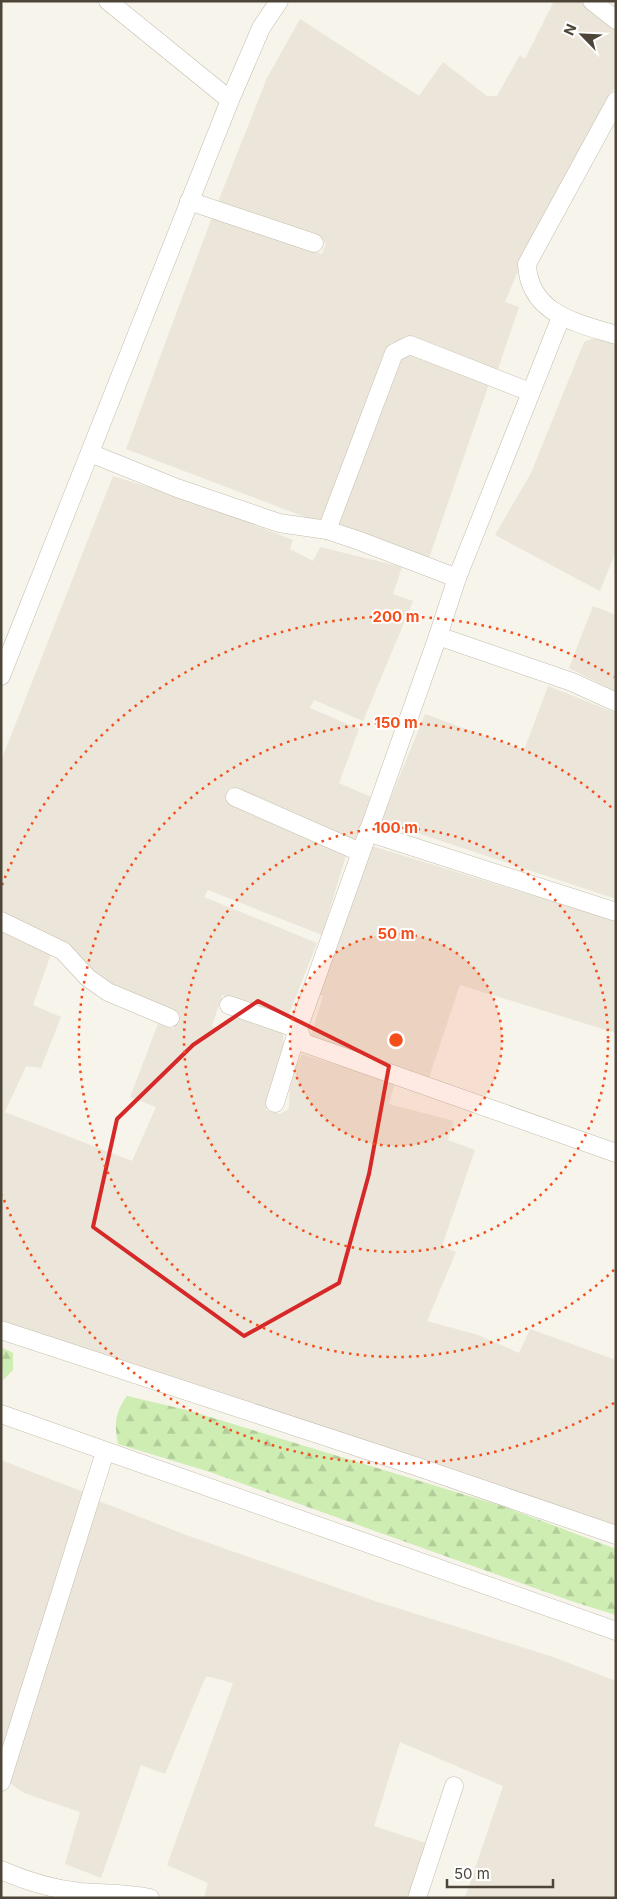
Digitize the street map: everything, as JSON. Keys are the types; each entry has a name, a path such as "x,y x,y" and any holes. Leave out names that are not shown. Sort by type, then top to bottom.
{"street":[{"path":"108,1 230,100"},
{"path":"1,676 230,100 261,28 278,1"},
{"path":"592,1 616,20"},
{"path":"616,102 527,264 528,278 540,300 561,317 616,334"},
{"path":"190,201 314,243"},
{"path":"275,1103 298,1029 457,578 561,317"},
{"path":"327,530 394,353 410,346 530,392"},
{"path":"90,453 177,488 279,523 327,530 457,578"},
{"path":"438,636 572,682 616,702"},
{"path":"235,797 360,852"},
{"path":"367,832 616,912"},
{"path":"1,921 43,939 63,951 88,978 108,992 170,1018"},
{"path":"228,1005 298,1029 304,1043 616,1152"},
{"path":"1,1330 418,1467 616,1535"},
{"path":"1,1414 104,1452 616,1631"},
{"path":"1,1782 104,1452"},
{"path":"417,1898 454,1786"},
{"path":"1,1870 30,1882 78,1892 129,1894 150,1898"}],"highlighted area":[{"path":"258,1001 389,1066 369,1174 339,1283 244,1336 93,1227 117,1119 193,1045"}],"shaded area":[{"path":"554,1 580,1 616,30 616,85 520,266 505,302 519,307 497,372 405,336 401,344 391,342 373,383 375,388 321,523 126,449 212,217 322,254 326,243 216,207 267,78 300,19 419,96 443,62 487,96 497,96 520,55 525,59"},
{"path":"597,337 616,344 616,551 600,591 495,535 531,473 584,342"},
{"path":"410,352 490,381 429,558 338,524 400,359"},
{"path":"113,476 192,501 293,540 290,549 313,561 320,547 402,567 393,594 413,601 363,721 314,700 310,708 359,729 339,783 371,797 355,843 230,788 226,799 347,852 322,935 208,890 204,897 317,943 288,1017 222,995 212,1026 221,1030 235,1014 283,1031 284,1055 266,1110 280,1114 289,1109 290,1081 302,1054 395,1083 389,1104 454,1121 448,1140 475,1150 442,1246 456,1252 427,1321 478,1335 519,1353 530,1329 616,1360 616,1528 1,1322 1,928 52,951 33,1005 61,1017 41,1068 26,1066 5,1112 132,1161 156,1107 130,1097 158,1024 173,1029 179,1015 114,987 1,915 1,761"},
{"path":"593,606 616,615 616,692 569,668"},
{"path":"548,686 616,713 616,899 381,821 425,714 524,750"},
{"path":"372,846 616,921 616,1033 460,985 429,1078 310,1038 323,996 317,994"},
{"path":"1,1460 86,1493 1,1759"},
{"path":"99,1501 186,1535 378,1602 553,1657 616,1681 616,1898 465,1898 503,1786 400,1742 374,1826 429,1844 410,1898 204,1898 208,1883 167,1865 233,1683 206,1676 165,1774 141,1765 101,1878 65,1864 80,1812 24,1793 8,1782"}],"green space":[{"path":"1,1347 13,1353 13,1370 3,1380"},
{"path":"127,1396 187,1410 505,1507 616,1549 616,1615 571,1601 210,1472 118,1444 116,1418"}]}
